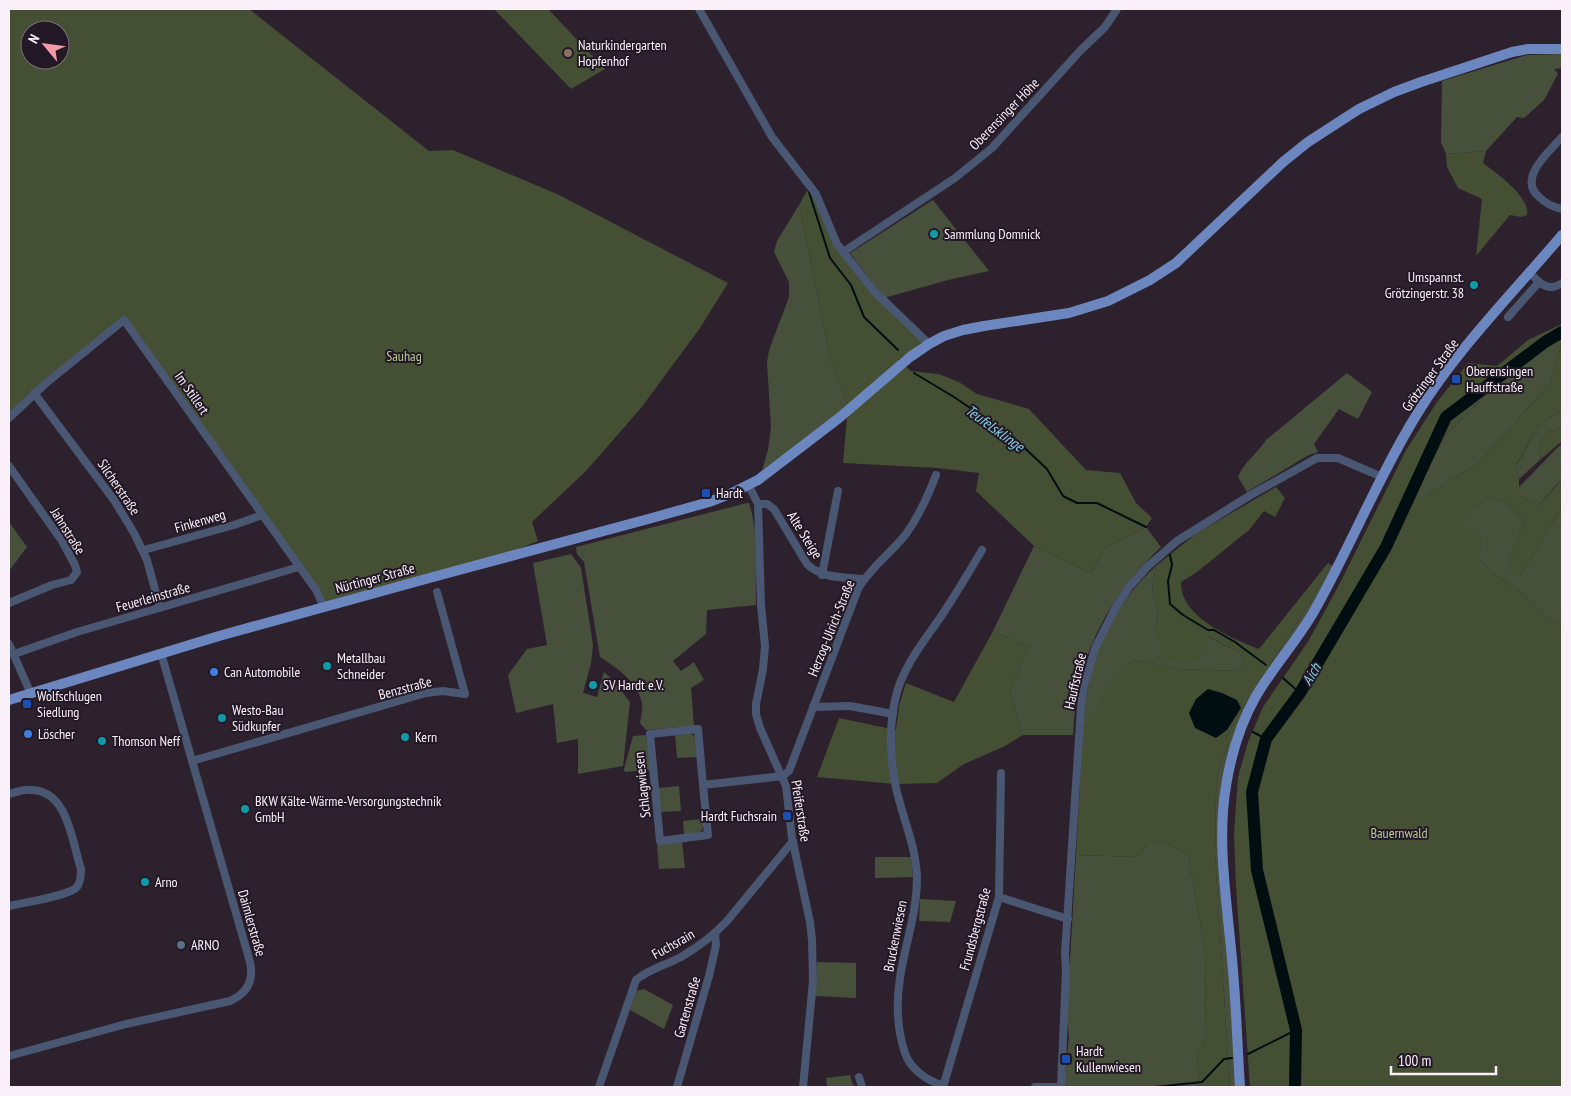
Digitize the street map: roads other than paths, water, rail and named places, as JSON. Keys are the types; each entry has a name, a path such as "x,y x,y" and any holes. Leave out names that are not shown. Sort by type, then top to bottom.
{"main road":[{"name":"Nürtinger Straße","path":"9,700 161,653 324,606 709,502 749,486 813,439 899,366 929,344 944,336 963,330 1069,313 1102,304 1129,292 1176,263 1283,162 1316,137 1358,110 1394,92 1428,79 1512,52 1528,49 1562,49"},
{"name":"Grötzinger Straße","path":"1240,1087 1234,978 1222,842 1223,812 1229,767 1240,732 1256,697 1313,612 1407,430 1435,388 1472,341 1562,235"}],"street":[{"path":"699,9 772,137 816,194 831,233 843,252 874,291 929,344"},
{"name":"Oberensinger Höhe","path":"843,252 955,178 992,148 1080,51 1105,27 1117,9"},
{"path":"1562,136 1534,171 1531,183 1534,193 1542,200 1549,205 1562,209"},
{"path":"1530,273 1549,288 1554,288 1562,283"},
{"path":"1508,317 1539,282"},
{"name":"Im Stillert","path":"9,418 34,392 124,320 316,590 324,606"},
{"name":"Silcherstraße","path":"34,392 114,500 144,550 160,608"},
{"name":"Hauffstraße","path":"1061,1087 1078,735 1084,685 1104,627 1129,587 1147,567 1176,541 1276,479 1317,458 1338,458 1382,477"},
{"name":"Jahnstraße","path":"9,466 62,541 77,572 71,580 52,585 9,603"},
{"name":"Herzog-Ulrich-Straße","path":"783,776 789,771 845,619 858,589 864,579 906,533 917,517 936,476"},
{"name":"Pfeiferstraße","path":"749,486 758,504 764,646 763,669 756,704 756,714 760,728 786,786 793,841 810,922 813,981 803,1087"},
{"path":"822,575 838,491"},
{"name":"Alte Steige","path":"758,504 767,504 774,509 807,564 814,571 822,575 864,579"},
{"name":"Finkenweg","path":"144,550 262,515"},
{"name":"Bruckenwiesen","path":"943,1087 925,1078 914,1069 905,1054 900,1028 898,1009 900,978 915,914 917,877 913,845 895,784 891,738 896,696 907,668 982,550"},
{"name":"Feuerleinstraße","path":"14,654 60,638 299,567"},
{"name":"Benzstraße","path":"192,760 426,693 443,691 466,694 437,592"},
{"path":"9,644 31,694"},
{"name":"Daimlerstraße","path":"9,1056 126,1024 230,1001 242,994 252,977 250,962 161,653"},
{"path":"813,707 850,706 893,714"},
{"name":"Schlagwiesen","path":"698,729 703,785 708,836 660,841 650,734 698,729"},
{"name":"Frundsbergstraße","path":"943,1087 999,897 1001,773"},
{"path":"703,785 783,776"},
{"path":"9,794 26,790 42,792 61,806 67,821 81,876 77,887 66,894 9,906"},
{"name":"Fuchsrain","path":"599,1087 636,980 682,956 715,933 793,841"},
{"path":"999,897 1068,919"},
{"name":"Gartenstraße","path":"677,1087 709,976 716,945 715,933"},
{"path":"859,1077 862,1087"},
{"path":"1035,1087 1061,1087"}],"waterway":[{"name":"Teufelsklinge","path":"808,189 830,258 851,285 864,317 898,350"},
{"name":"Aich","path":"1295,1087 1296,1030 1257,870 1252,792 1266,739 1300,693 1386,547 1446,417 1545,342 1562,332"},
{"name":"Teufelsklinge","path":"914,373 954,397 1013,437 1047,469 1063,496 1077,503 1097,503 1146,527"},
{"name":"Teufelsklinge","path":"1170,555 1172,565 1168,581 1170,604 1183,615 1208,630 1214,630 1235,642 1266,665"},
{"name":"Teufelsklinge","path":"1283,678 1300,693"},
{"path":"1253,732 1266,739"},
{"path":"1248,1054 1296,1030"},
{"path":"1155,1087 1202,1082 1224,1059 1232,1058"}],"place":[{"name":"Naturkindergarten Hopfenhof","path":"568,53"},
{"name":"Sammlung Domnick","path":"934,234"},
{"name":"Umspannst. Grötzingerstr. 38","path":"1474,285"},
{"name":"Oberensingen Hauffstraße","path":"1456,379"},
{"name":"Hardt","path":"706,493"},
{"name":"Metallbau Schneider","path":"327,666"},
{"name":"Can Automobile","path":"214,672"},
{"name":"SV Hardt e.V.","path":"593,685"},
{"name":"Wolfschlugen Siedlung","path":"27,704"},
{"name":"Westo-Bau Südkupfer","path":"222,718"},
{"name":"Löscher","path":"28,734"},
{"name":"Kern","path":"405,737"},
{"name":"Thomson Neff","path":"102,741"},
{"name":"BKW Kälte-Wärme-Versorgungstechnik GmbH","path":"245,809"},
{"name":"Hardt Fuchsrain","path":"787,816"},
{"name":"Arno","path":"145,882"},
{"name":"ARNO","path":"181,945"},
{"name":"Hardt Kullenwiesen","path":"1066,1059"}],"park label":[{"name":"Sauhag","path":"404,356"},
{"name":"Bauernwald","path":"1399,833"}]}
